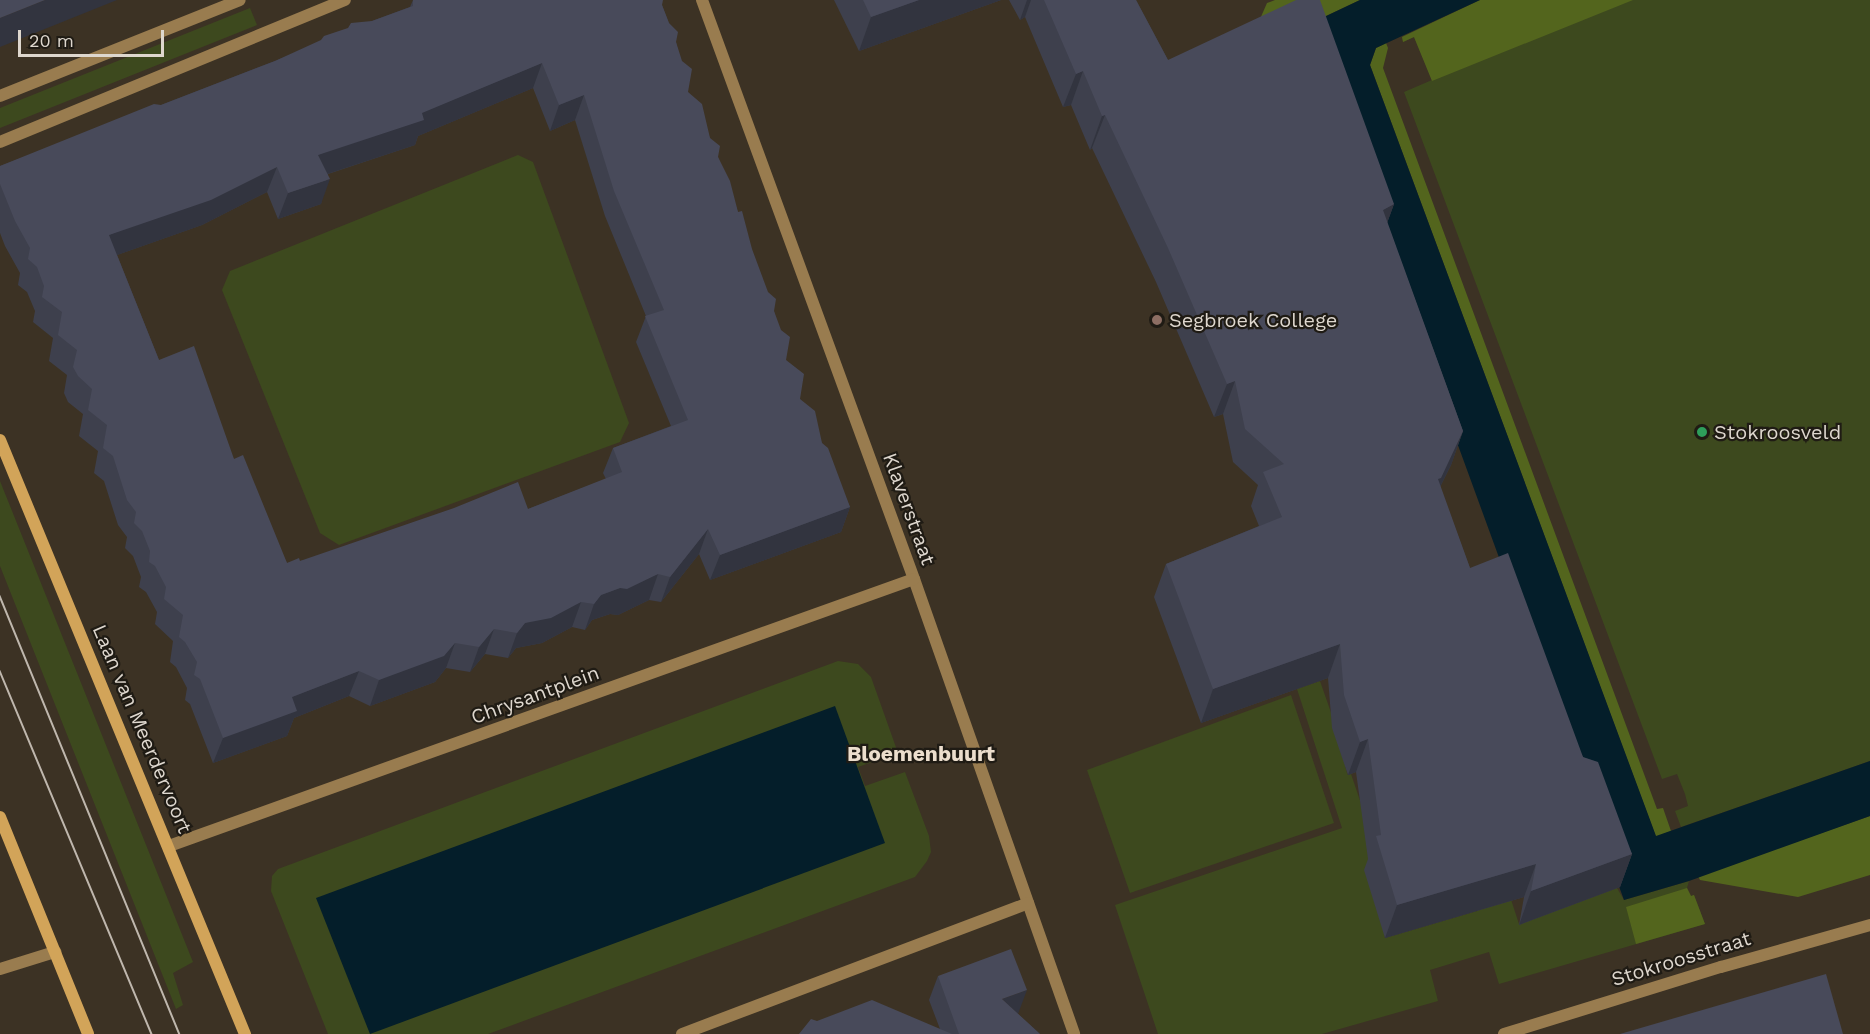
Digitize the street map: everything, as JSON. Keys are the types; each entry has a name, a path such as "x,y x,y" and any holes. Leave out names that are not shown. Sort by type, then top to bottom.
{"street":[{"path":"0,96 240,0"},
{"path":"309,0 314,12"},
{"path":"0,142 345,0"},
{"name":"Klaverstraat","path":"702,0 914,579 1074,1034"},
{"name":"Laan van Meerdervoort","path":"0,440 245,1034"},
{"name":"Chrysantplein","path":"169,846 357,781 914,579"},
{"path":"0,817 88,1034"},
{"path":"682,1034 1028,903"},
{"name":"Stokroosstraat","path":"1504,1034 1721,967 1870,925"},
{"path":"0,969 55,952"}],"green space":[{"path":"1275,0 1360,0 1305,26 1260,19 1267,3"},
{"name":"Stokroosveld","path":"1480,0 1870,0 1870,761 1681,827 1675,811 1688,806 1685,794 1677,774 1662,779 1404,92 1432,80 1414,37 1403,42 1402,37"},
{"path":"1480,0 1633,0 1432,81 1414,37 1403,42 1402,37"},
{"path":"250,8 257,25 0,128 0,108"},
{"path":"1386,43 1388,48 1383,68 1657,809 1663,808 1671,831 1656,837 1370,65 1376,48"},
{"path":"518,155 533,162 629,423 620,442 339,545 320,533 222,290 230,271"},
{"path":"0,481 193,962 173,973 183,1005 176,1009 0,566"},
{"path":"838,661 858,664 871,677 898,753 858,767 865,786 905,772 929,836 931,852 915,877 488,1034 328,1034 271,891 272,876 278,869"},
{"path":"1320,681 1335,724 1347,773 1351,774 1366,818 1385,938 1477,911 1505,881 1519,924 1617,888 1624,900 1689,881 1687,888 1691,896 1694,895 1705,924 1499,984 1489,952 1430,970 1438,1001 1322,1034 1158,1034 1115,905 1342,828 1297,689"},
{"path":"1291,695 1334,823 1130,893 1087,770"},
{"path":"1870,816 1870,875 1798,897 1700,880 1698,876"},
{"path":"1687,888 1691,896 1694,895 1705,924 1636,944 1626,907"}],"water":[{"path":"1360,0 1480,0 1376,48 1370,65 1656,836 1870,761 1870,816 1689,881 1624,900 1305,26"},
{"path":"835,706 885,843 370,1034 316,898"}],"building":[{"path":"0,0 45,0 0,18"},
{"path":"413,0 663,0 662,5 669,23 678,32 676,42 682,61 692,69 688,92 702,104 710,138 720,146 718,157 730,181 738,212 742,211 752,249 768,292 776,299 774,311 781,330 790,337 786,360 804,374 800,399 815,411 822,443 828,448 850,507 720,555 708,529 670,577 658,574 627,589 620,588 601,595 594,604 581,602 551,618 525,623 517,633 494,629 479,647 455,643 444,656 379,680 359,671 292,697 297,711 223,738 200,679 194,675 197,662 185,642 179,637 183,615 164,599 166,587 155,566 149,562 150,551 142,531 134,523 136,512 127,500 113,456 103,448 107,425 88,410 92,389 78,376 73,367 77,350 58,335 62,312 42,297 44,286 37,267 28,259 30,248 15,221 0,184 0,166 154,104 161,105 275,61 321,40 324,36 348,28 351,23 372,21 413,6","holes":["542,63 559,105 584,95 614,191 664,310 645,316 688,420 613,448 622,472 528,509 518,482 454,508 300,561 299,558 287,563 243,455 234,459 194,346 159,360 109,235 211,200 277,167 288,193 330,179 318,155 424,120 422,113"]},
{"path":"863,0 919,0 871,17"},
{"path":"1044,0 1136,0 1168,60 1296,0 1320,0 1394,204 1383,210 1463,431 1441,478 1438,479 1470,568 1508,553 1583,757 1598,762 1632,854 1531,891 1536,864 1397,905 1376,836 1381,835 1368,739 1360,742 1344,695 1340,644 1213,689 1166,564 1282,517 1263,472 1284,464 1245,429 1235,381 1227,384 1168,248 1105,115 1102,116 1083,71 1076,74"},
{"path":"1011,949 1027,990 1002,999 1040,1034 959,1034 938,976"},
{"path":"1826,974 1843,1034 1620,1034"},
{"path":"872,1000 952,1034 799,1034 811,1019 817,1021"}],"tram line":[{"path":"0,596 180,1034"},
{"path":"0,671 152,1034"}],"place":[{"name":"Segbroek College","path":"1157,320"},
{"name":"Stokroosveld","path":"1702,432"}],"district":[{"name":"Bloemenbuurt","path":"921,754"}]}
